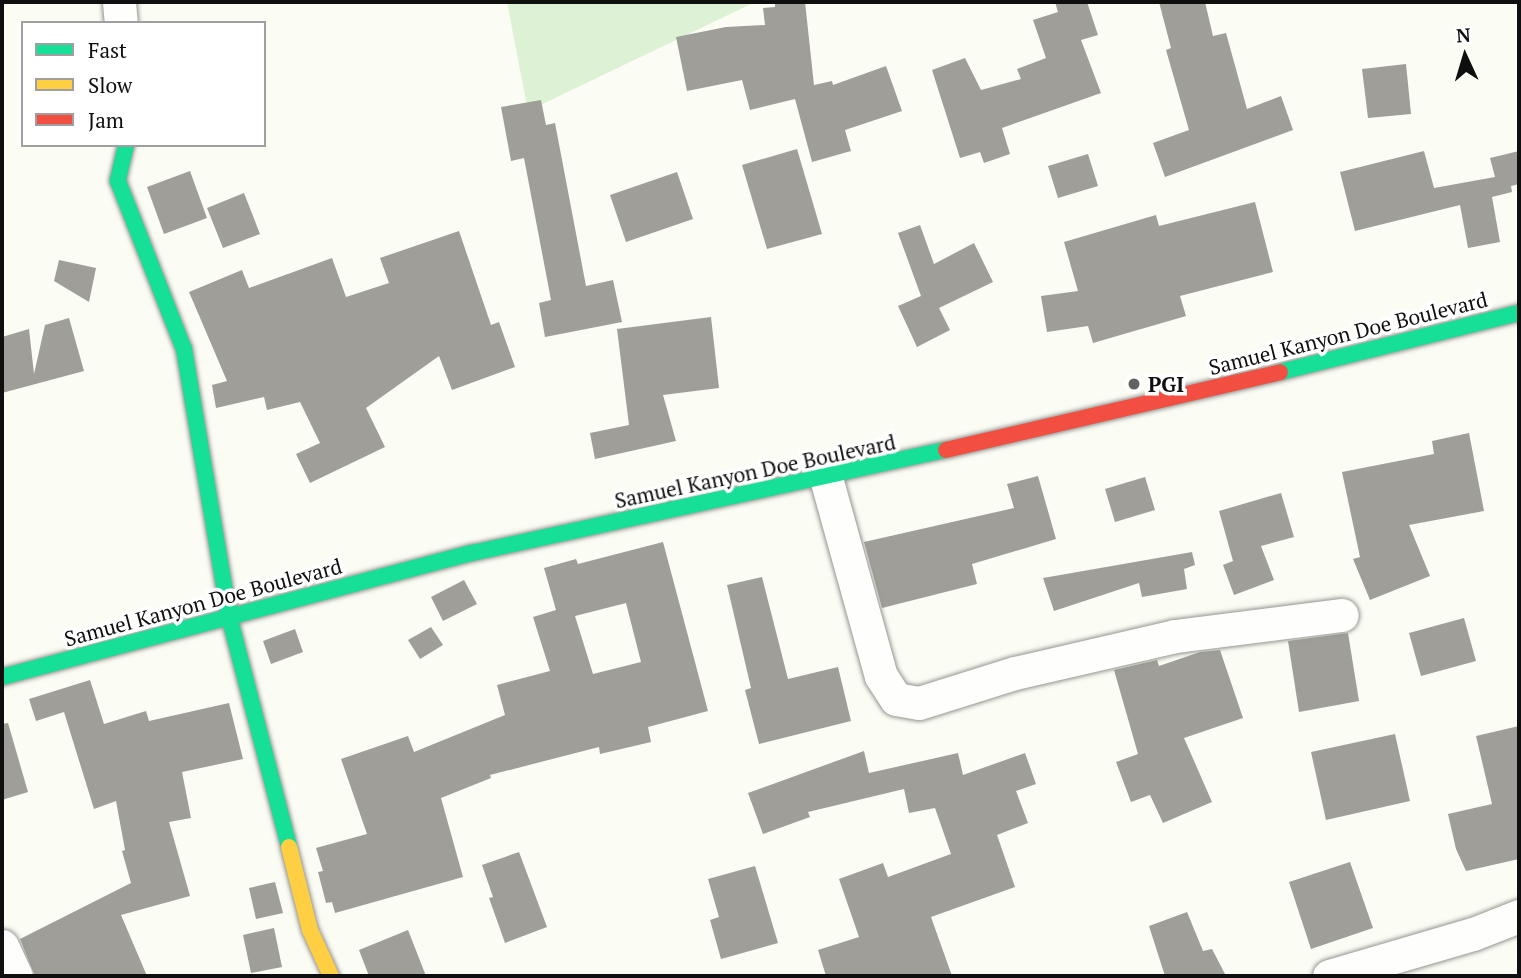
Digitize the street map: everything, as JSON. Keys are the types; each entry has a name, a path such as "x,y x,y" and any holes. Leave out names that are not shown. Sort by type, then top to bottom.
{"street":[{"path":"119,2 121,21"},
{"path":"126,147 118,181 184,349 229,616 310,930 331,976"},
{"name":"Samuel Kanyon Doe Boulevard","path":"2,677 472,554 826,478 1429,337 1519,313"},
{"path":"826,478 881,677 896,699 919,703 1016,673 1175,636 1342,615"},
{"path":"1329,976 1473,934 1519,916"},
{"path":"2,946 16,976"}],"green space":[{"path":"507,2 755,2 528,111"}],"building":[{"path":"775,2 805,2 814,85 832,81 833,85 886,66 902,111 845,130 851,151 812,162 795,99 750,110 742,80 687,91 676,37 726,27 765,25 763,8 775,7"},
{"path":"1055,2 1087,2 1098,35 1081,40 1101,93 1002,128 1010,154 984,163 980,152 960,158 932,70 965,58 981,90 1021,79 1017,69 1046,58 1033,20 1058,12"},
{"path":"1159,2 1205,2 1213,36 1226,33 1247,109 1281,96 1293,130 1165,177 1153,143 1189,130 1166,50 1171,48"},
{"path":"1406,64 1411,114 1368,118 1362,69"},
{"path":"541,100 546,125 555,123 586,286 613,280 622,322 545,337 539,303 551,300 524,158 511,161 501,107"},
{"path":"797,149 822,234 767,249 742,165"},
{"path":"1424,151 1434,188 1495,177 1490,158 1519,151 1519,184 1511,186 1512,192 1492,197 1500,242 1468,248 1460,205 1355,231 1340,172"},
{"path":"1088,154 1098,186 1058,198 1048,166"},
{"path":"190,171 207,218 164,234 147,187"},
{"path":"677,172 693,219 626,242 610,195"},
{"path":"244,193 260,234 223,248 207,208"},
{"path":"1255,202 1273,272 1180,296 1186,316 1093,343 1088,326 1047,332 1041,296 1078,291 1064,242 1156,215 1159,226"},
{"path":"920,225 934,264 974,243 993,282 939,308 950,330 917,347 898,306 921,296 898,233"},
{"path":"459,231 491,325 499,322 515,367 452,390 439,356 366,408 385,447 310,483 296,454 320,443 300,402 267,410 264,397 216,408 212,385 227,381 189,292 242,270 249,288 332,258 346,297 389,283 380,258"},
{"path":"59,260 96,268 89,302 54,281"},
{"path":"711,317 719,388 663,395 676,441 595,459 590,433 629,425 617,329"},
{"path":"69,318 84,371 2,393 2,337 29,329 34,374 45,325"},
{"path":"1469,433 1484,511 1409,525 1430,576 1370,600 1353,559 1360,557 1342,472 1434,454 1432,441"},
{"path":"1038,476 1056,539 972,564 977,584 882,608 864,542 1014,508 1007,484"},
{"path":"1145,477 1155,510 1115,522 1105,489"},
{"path":"1281,493 1294,537 1261,546 1274,580 1234,595 1223,565 1233,561 1219,511"},
{"path":"663,542 708,711 648,727 651,742 600,754 599,747 490,775 491,778 441,798 463,877 335,913 332,902 326,903 318,872 323,871 316,848 367,834 341,759 408,736 414,752 505,715 497,685 550,671 533,617 556,610 544,568 576,559 578,564","holes":["626,603 641,662 593,674 575,616"]},
{"path":"1192,552 1195,565 1184,569 1187,589 1142,597 1139,583 1054,611 1043,578"},
{"path":"762,577 788,679 838,667 851,721 759,744 745,690 751,688 727,585"},
{"path":"464,580 477,604 443,621 431,597"},
{"path":"1464,618 1476,661 1421,676 1409,633"},
{"path":"431,627 443,645 420,659 408,640"},
{"path":"295,629 303,652 271,664 263,641"},
{"path":"1348,633 1359,701 1299,712 1288,641"},
{"path":"1220,650 1243,718 1184,738 1212,802 1163,823 1150,795 1131,802 1116,762 1138,754 1114,670 1157,660 1159,666 1200,652"},
{"path":"90,680 104,724 146,711 149,721 229,703 243,759 182,772 191,818 169,822 190,896 121,915 147,976 35,976 20,939 131,883 122,851 125,850 116,801 94,809 64,712 36,721 29,699"},
{"path":"8,723 28,792 2,800 2,724"},
{"path":"1519,726 1519,859 1466,871 1456,849 1448,814 1492,804 1476,736"},
{"path":"1395,734 1410,801 1326,820 1311,752"},
{"path":"864,751 869,773 958,753 963,775 1025,753 1036,784 1016,791 1028,823 997,835 1015,887 931,917 952,976 826,976 818,950 859,937 839,879 883,863 888,877 951,854 935,808 909,813 904,789 808,812 810,817 763,834 748,793"},
{"path":"519,852 547,927 505,943 489,898 493,897 482,865"},
{"path":"1350,862 1373,928 1311,949 1289,882"},
{"path":"755,866 778,943 721,959 710,920 719,917 708,879"},
{"path":"275,882 283,913 256,919 249,888"},
{"path":"1187,912 1203,951 1212,949 1226,976 1165,976 1149,926"},
{"path":"274,928 282,967 251,973 243,935"},
{"path":"408,930 426,976 369,976 359,950"}],"traffic: fast":[{"path":"126,147 118,181 184,349 229,616 289,847"},
{"path":"1280,372 1519,313"},
{"path":"2,677 472,553 946,450"}],"traffic: slow":[{"path":"289,847 310,930 331,976"}],"traffic: jam":[{"path":"946,450 1280,372"}],"place":[{"name":"PGI","path":"1134,384"}]}
